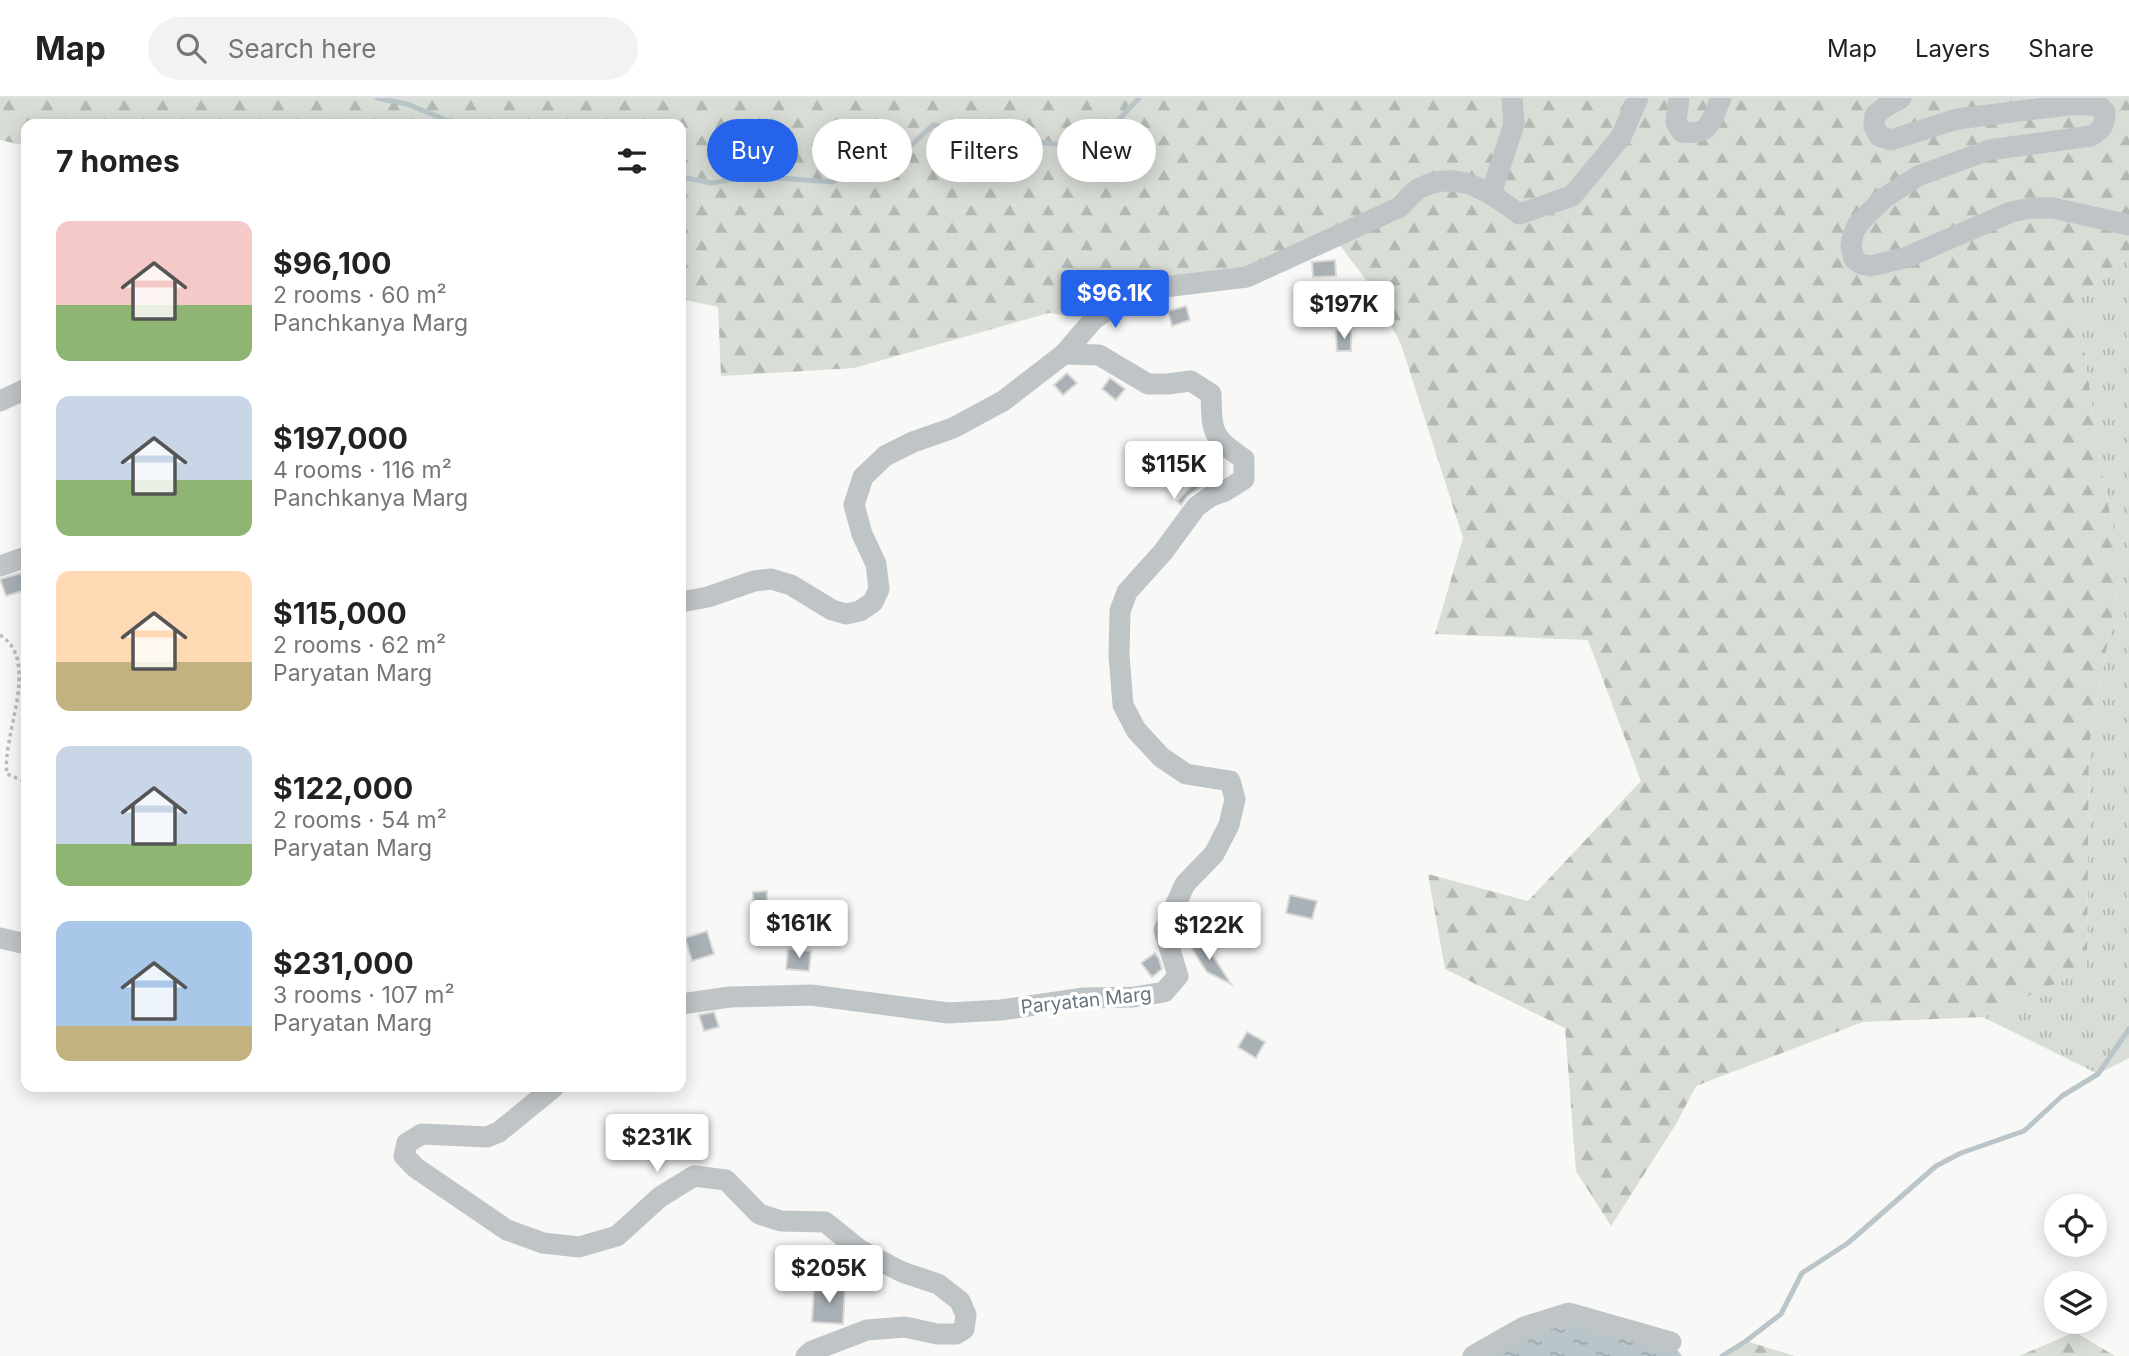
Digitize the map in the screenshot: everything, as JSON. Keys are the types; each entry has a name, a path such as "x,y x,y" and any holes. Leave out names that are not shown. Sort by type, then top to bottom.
{"street":[{"path":"1491,194 1514,124 1512,98"},
{"path":"686,601 708,597 754,581 771,579 791,585 832,610 846,614 860,611 873,603 879,589 876,564 862,534 853,505 863,477 885,456 913,442 953,428 1003,401 1064,354 1094,318 1139,290 1247,277 1400,207 1418,188 1443,181 1455,179 1491,194 1519,214 1572,196 1621,137 1637,98"},
{"path":"1679,98 1676,122 1682,132 1696,134 1707,129 1721,98"},
{"path":"1902,98 1875,116 1874,126 1879,136 1891,140 1957,120 2068,105 2100,107 2105,112 2105,123 2102,129 2091,136 1989,150 1919,176 1884,198 1858,224 1851,246 1854,259 1861,264 1870,266 1905,258 2011,212 2031,208 2053,208 2129,225"},
{"name":"Paryatan Marg","path":"686,1003 730,997 811,995 948,1013 1001,1010 1084,998 1134,997 1164,992 1178,976 1164,930 1185,884 1214,854 1229,825 1236,799 1230,780 1186,774 1161,757 1136,730 1123,705 1119,655 1120,611 1127,592 1163,552 1196,507 1244,479 1244,459 1222,444 1214,430 1211,394 1191,381 1148,384 1100,355 1064,354"},
{"path":"0,401 21,391"},
{"path":"0,566 21,559"},
{"path":"0,938 21,943"},
{"path":"548,1092 499,1132 487,1137 422,1134 407,1143 404,1156 416,1168 507,1230 543,1243 579,1247 617,1236 660,1197 694,1176 726,1180 759,1214 782,1221 825,1222 860,1250 902,1272 937,1284 960,1301 966,1315 964,1329 956,1334 937,1334 905,1327 866,1330 812,1351 806,1356"},
{"path":"1473,1356 1524,1327 1569,1313 1671,1342"}],"path":[{"path":"0,635 15,651 19,675 17,707 5,763 7,774 21,780"}],"green space":[{"path":"0,98 2129,98 2129,253 2077,300 2101,468 2121,569 2089,746 2087,969 1983,1017 1863,1022 1696,1086 1676,1124 1611,1226 1576,1171 1565,1028 1445,969 1428,874 1528,901 1641,781 1588,640 1435,634 1463,538 1401,344 1367,281 1334,238 1247,277 1139,290 1094,319 1049,313 854,368 721,376 718,307 686,300 686,119 21,119 21,145 0,140"},
{"path":"2129,253 2129,1058 2098,1074 1983,1017 2087,969 2089,746 2121,569 2101,468 2077,300"},
{"path":"2070,1334 2078,1334 2115,1356 2019,1356"},
{"path":"1746,1341 1795,1356 1722,1356"}],"water":[{"path":"1569,1313 1671,1342 1682,1356 1473,1356"}],"building":[{"path":"1335,260 1336,276 1313,277 1312,262"},
{"path":"1186,306 1190,320 1172,326 1168,311"},
{"path":"1351,330 1351,351 1337,351 1336,331"},
{"path":"1067,373 1077,383 1063,395 1054,385"},
{"path":"1110,378 1125,389 1116,400 1102,389"},
{"path":"1209,467 1219,476 1188,496 1181,505 1177,501"},
{"path":"21,573 21,592 6,596 0,579"},
{"path":"767,891 767,912 753,912 753,892"},
{"path":"1290,895 1317,901 1312,919 1286,913"},
{"path":"707,931 714,954 692,961 686,938"},
{"path":"1204,942 1231,984 1207,972 1192,949"},
{"path":"788,949 811,951 809,971 786,969"},
{"path":"1155,953 1162,969 1152,977 1141,963"},
{"path":"714,1012 719,1027 704,1031 699,1015"},
{"path":"1247,1032 1265,1042 1256,1058 1238,1047"},
{"path":"814,1287 845,1288 843,1324 812,1322"}],"waterway":[{"path":"377,98 407,104 444,119"},
{"path":"686,178 712,183 752,176 833,182 858,162 900,156 933,125 1080,148 1111,128 1139,98"},
{"path":"1722,1356 1781,1314 1802,1273 1848,1243 1936,1166 1961,1153 2024,1131 2062,1096 2098,1074 2129,1029"}]}
